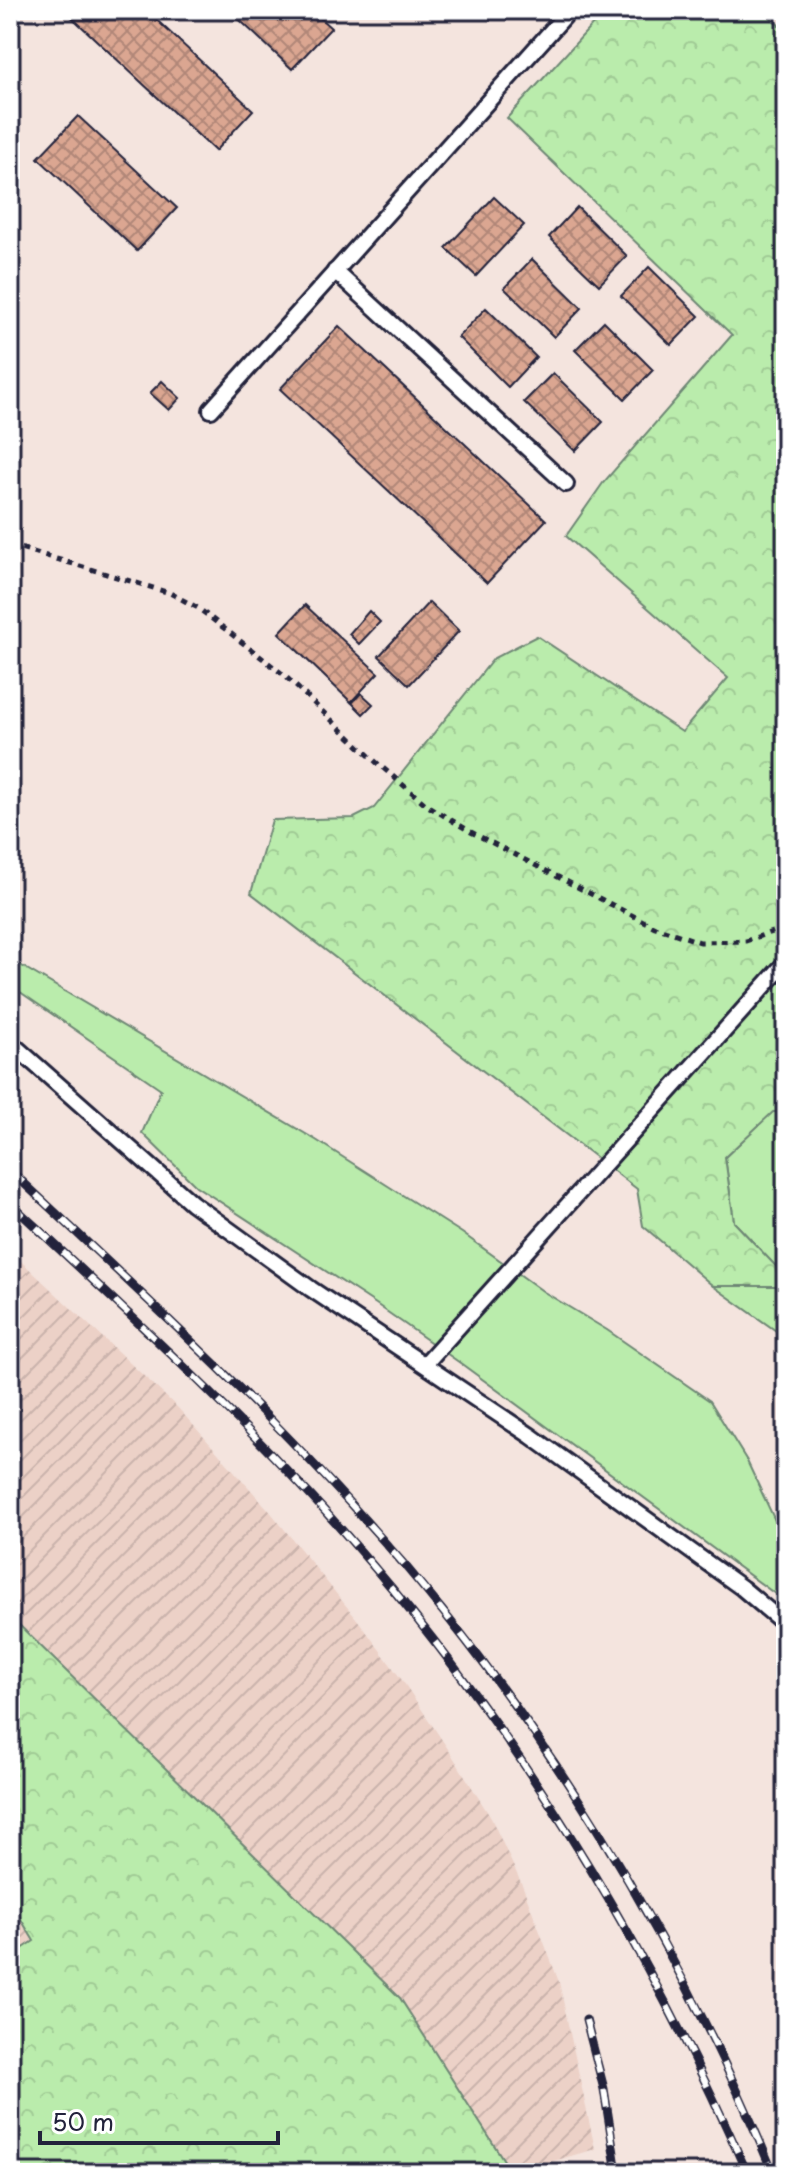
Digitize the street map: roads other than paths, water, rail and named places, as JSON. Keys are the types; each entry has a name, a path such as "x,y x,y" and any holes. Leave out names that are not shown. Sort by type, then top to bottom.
{"lane":[{"path":"211,410 570,10"},
{"path":"335,271 566,484"},
{"path":"425,1364 786,962"},
{"path":"10,1042 192,1203 311,1289 543,1444 742,1588 786,1625"}],"railway":[{"path":"10,1170 280,1429 365,1520 488,1669 597,1829 646,1913 692,1998 773,2173"},
{"path":"10,1203 183,1366 308,1493 409,1609 467,1684 521,1760 620,1920 666,2003 747,2173"},
{"path":"586,2020 604,2089 617,2173"}]}
